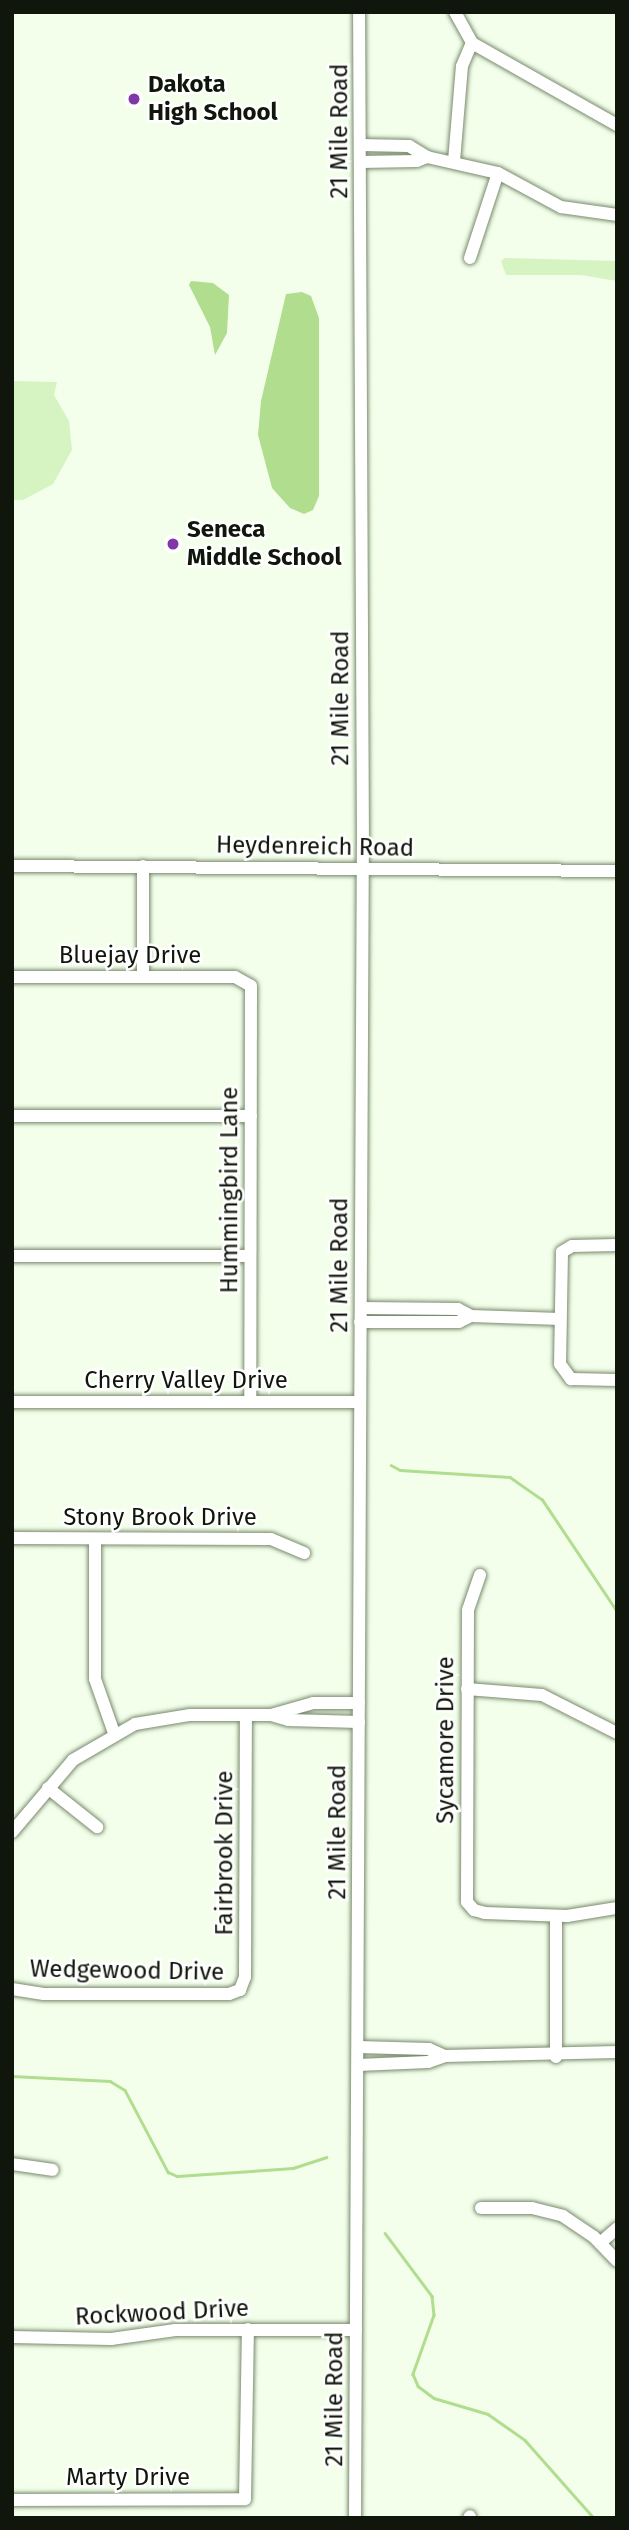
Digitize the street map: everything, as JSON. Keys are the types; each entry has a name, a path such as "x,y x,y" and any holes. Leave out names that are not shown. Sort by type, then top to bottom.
{"street":[{"name":"21 Mile Road","path":"355,2518 363,867 359,12"},
{"path":"455,12 472,43 617,125"},
{"path":"454,161 462,66 472,43"},
{"path":"361,145 409,146 427,156 498,173 561,207 617,215"},
{"path":"361,162 417,161 427,156"},
{"path":"470,258 498,173"},
{"name":"Heydenreich Road","path":"12,866 617,871"},
{"path":"143,866 143,976"},
{"name":"Bluejay Drive","path":"12,977 143,976 247,980"},
{"name":"Hummingbird Lane","path":"247,980 252,993 250,1402"},
{"path":"12,1116 251,1116"},
{"path":"617,1245 564,1249 560,1319 560,1364 565,1375 617,1380"},
{"path":"12,1256 250,1256"},
{"path":"360,1308 458,1309 471,1315 560,1319"},
{"path":"360,1322 459,1322 471,1315"},
{"name":"Cherry Valley Drive","path":"12,1402 360,1402"},
{"name":"Stony Brook Drive","path":"12,1538 271,1539 304,1553"},
{"path":"94,1539 95,1679 114,1733"},
{"name":"Sycamore Drive","path":"480,1575 468,1610 470,1907 485,1913 556,1916"},
{"path":"467,1689 542,1695 617,1733"},
{"path":"15,1823 73,1760 114,1733 162,1718 271,1715 313,1703 359,1703"},
{"name":"Fairbrook Drive","path":"240,1990 245,1977 246,1715"},
{"path":"271,1715 288,1720 359,1722"},
{"path":"48,1788 97,1827"},
{"path":"556,2057 556,1916 617,1908"},
{"name":"Wedgewood Drive","path":"12,1989 44,1994 229,1994 240,1990"},
{"path":"358,2047 429,2049 444,2056"},
{"path":"358,2065 428,2062 444,2056 556,2057 617,2052"},
{"path":"12,2164 53,2170"},
{"path":"481,2208 521,2207 552,2212 574,2222 617,2261"},
{"path":"600,2243 617,2228"},
{"name":"Marty Drive","path":"12,2500 244,2499 248,2329"},
{"name":"Rockwood Drive","path":"12,2337 103,2339 175,2330 356,2330"}],"shaded area":[{"path":"505,258 617,261 617,281 581,275 506,275 501,261"},
{"path":"191,281 213,283 229,295 227,333 215,355 210,327 189,285"},
{"path":"302,292 311,296 319,318 319,496 313,510 304,514 290,508 272,488 258,435 261,401 286,294"},
{"path":"12,381 57,382 54,395 69,421 72,450 53,484 23,500 12,500"}],"waterway":[{"path":"391,1465 400,1470 510,1477 542,1499 617,1611"},
{"path":"12,2076 110,2081 125,2090 168,2172 177,2176 293,2168 326,2157"},
{"path":"385,2233 432,2296 434,2315 413,2374 418,2386 434,2398 488,2414 525,2440 594,2518"}],"place":[{"name":"Dakota High School","path":"134,99"},
{"name":"Seneca Middle School","path":"173,544"}]}
